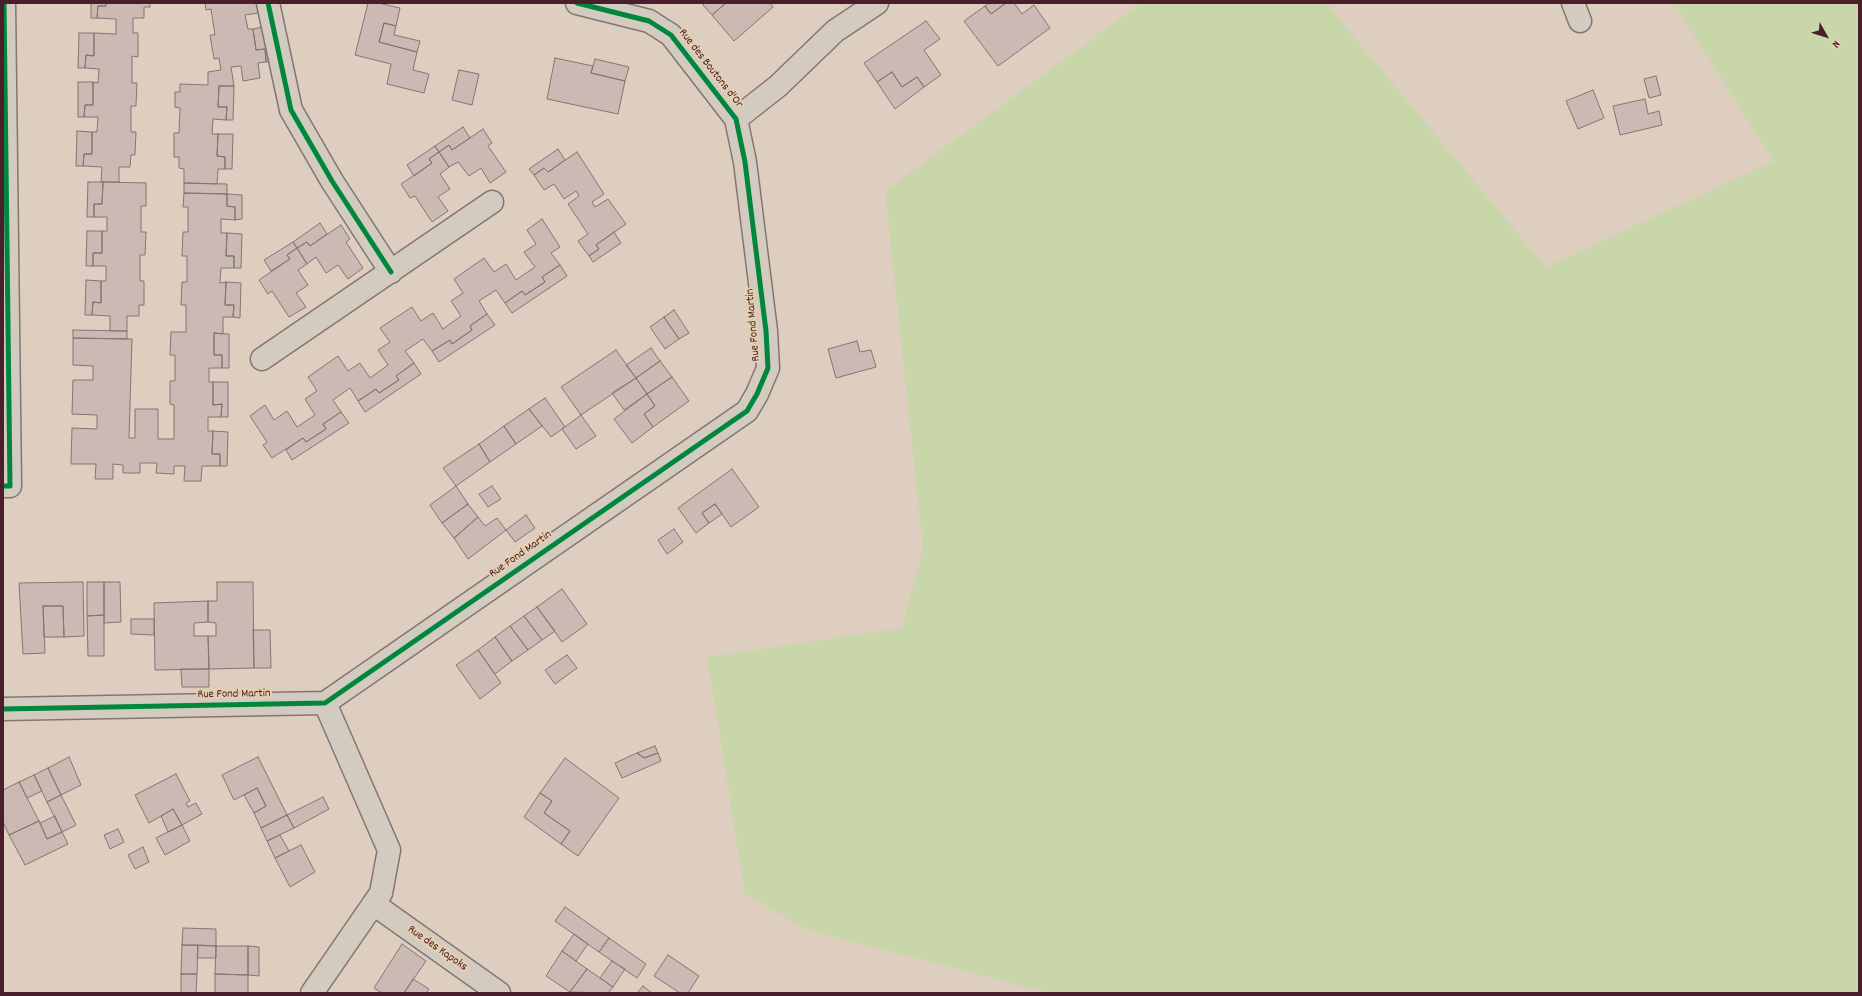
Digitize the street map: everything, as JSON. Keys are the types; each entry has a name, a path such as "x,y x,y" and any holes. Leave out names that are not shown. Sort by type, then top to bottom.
{"street":[{"path":"3,486 10,486 4,3"},
{"path":"268,3 291,110 332,181 391,272"},
{"name":"Rue des Boutons d'Or","path":"577,3 649,21 671,35 736,119 778,86 835,31 877,3"},
{"name":"Rue Fond Martin","path":"3,709 325,703 747,411 757,394 768,368 766,331 746,170 736,119"},
{"path":"262,359 492,202"},
{"path":"312,993 382,893 389,850 325,703"},
{"name":"Rue des Kapoks","path":"375,905 499,993"}],"green space":[{"path":"1141,3 1326,3 1546,267 1774,161 1673,3 1859,3 1859,993 1049,993 805,929 745,893 707,657 902,628 923,548 885,191"}],"building":[{"path":"91,3 106,3 106,6 98,6 97,18 91,18"},
{"path":"106,3 150,3 150,7 144,7 144,18 133,18 133,33 138,33 138,57 132,56 132,83 137,83 136,106 131,106 131,132 136,132 135,155 131,155 130,167 119,167 119,182 101,182 102,167 83,166 84,154 92,154 92,132 97,132 98,117 84,117 85,105 93,105 93,82 98,83 99,69 85,68 86,55 94,56 94,33 116,34 116,19 97,18 98,6 106,6"},
{"path":"205,3 257,3 258,13 245,15 248,29 253,29 256,50 265,49 266,62 258,63 260,78 243,81 241,66 231,67 234,86 219,86 218,107 227,107 226,120 213,119 212,134 218,134 217,156 225,157 225,169 218,169 217,184 184,183 184,169 179,168 179,157 174,157 174,133 179,133 180,108 175,107 175,92 180,92 180,84 208,85 208,72 221,70 219,58 214,59 210,35 215,35 211,9 206,10"},
{"path":"368,3 378,3 400,8 396,26 384,23 379,42 417,52 413,70 429,74 424,93 387,84 391,64 355,55"},
{"path":"705,3 726,3 712,15 703,5"},
{"path":"726,3 770,3 773,7 734,41 712,15"},
{"path":"989,3 1006,3 991,14 985,6"},
{"path":"1006,3 1014,3 1022,14 1034,5 1050,28 998,66 964,21 985,6 991,14"},
{"path":"926,21 940,39 924,50 941,75 924,87 917,77 902,87 892,72 877,82 864,63"},
{"path":"384,23 396,26 394,35 420,41 417,52 379,42"},
{"path":"267,26 273,61 266,62 265,49 256,50 253,29"},
{"path":"79,33 94,33 94,56 86,55 85,68 78,68"},
{"path":"555,58 593,66 591,73 625,81 618,114 547,99"},
{"path":"595,59 629,67 625,81 591,73"},
{"path":"459,70 479,74 472,105 452,100"},
{"path":"892,72 902,87 917,77 924,87 895,109 877,82"},
{"path":"1656,76 1661,95 1649,98 1644,79"},
{"path":"78,82 93,82 93,105 85,105 84,117 78,117"},
{"path":"219,86 234,86 233,120 226,120 227,107 218,107"},
{"path":"1593,90 1604,118 1578,129 1566,101"},
{"path":"1645,99 1648,114 1659,111 1662,125 1620,135 1613,106"},
{"path":"463,127 470,138 452,150 449,145 439,152 435,146"},
{"path":"483,129 492,143 488,146 506,172 490,183 481,168 469,176 458,162 449,167 439,152 449,145 452,150"},
{"path":"77,131 92,132 92,154 84,154 83,166 76,166"},
{"path":"218,134 233,134 232,169 225,169 225,157 217,156"},
{"path":"435,146 439,152 429,159 432,163 414,176 407,165"},
{"path":"558,149 565,160 548,172 544,168 534,175 529,169"},
{"path":"439,152 449,167 440,174 450,189 438,197 448,211 432,222 415,196 410,198 401,184 432,163 429,159"},
{"path":"577,152 604,194 592,202 595,207 608,199 626,224 596,245 599,249 589,256 578,241 588,234 568,204 579,196 576,191 564,199 554,184 544,190 534,175 544,168 548,172"},
{"path":"88,182 103,182 102,204 94,204 94,217 87,217"},
{"path":"103,182 146,183 146,206 141,206 141,232 146,232 145,255 140,255 140,281 144,281 144,305 139,305 139,316 127,316 127,331 110,331 110,316 92,315 93,302 101,303 101,281 106,281 106,266 93,266 93,253 102,253 102,231 107,231 107,217 94,217 94,204 102,204"},
{"path":"184,183 227,184 227,194 184,193"},
{"path":"184,193 227,194 227,206 235,207 235,220 221,219 221,233 227,233 226,256 234,256 234,268 221,268 220,283 226,282 225,305 234,305 233,317 223,317 223,334 214,333 214,355 222,355 222,368 209,368 209,382 213,382 213,405 222,404 221,417 208,417 208,431 213,431 212,454 220,454 220,466 202,466 201,481 184,481 185,466 174,466 174,474 156,473 157,463 140,463 140,473 123,473 123,465 113,464 113,479 95,479 96,464 71,464 72,428 97,429 97,415 72,414 73,380 93,380 93,366 73,365 73,338 132,339 129,438 135,438 135,409 158,409 158,439 174,439 174,405 170,404 170,381 175,381 175,355 170,355 171,332 186,332 186,305 181,305 182,282 187,282 187,256 182,256 183,232 188,232 188,207 183,207"},
{"path":"227,194 242,195 242,219 235,220 235,207 227,206"},
{"path":"542,219 560,247 551,253 560,265 542,277 545,282 525,295 522,291 505,303 496,290 479,301 487,314 470,326 472,330 452,344 450,340 432,351 423,339 405,351 414,363 396,376 399,380 379,393 376,389 358,401 350,388 333,400 341,412 323,424 326,429 306,442 303,438 272,458 263,445 267,442 250,416 265,405 274,420 287,411 297,427 315,415 305,399 317,391 308,377 338,356 348,371 360,363 370,378 388,365 378,350 390,342 380,328 412,307 421,321 433,313 443,329 461,316 451,301 463,293 454,279 484,258 494,272 506,264 516,280 535,267 524,252 536,244 527,230"},
{"path":"320,223 327,234 310,246 307,242 297,248 293,242"},
{"path":"341,225 350,239 346,242 363,268 348,279 338,265 326,273 316,257 307,264 297,248 307,242 310,246"},
{"path":"87,231 102,231 102,253 93,253 93,266 86,266"},
{"path":"614,232 621,243 593,262 589,256 599,249 596,245"},
{"path":"227,233 242,234 241,268 234,268 234,256 226,256"},
{"path":"293,242 297,248 287,255 290,259 271,271 264,260"},
{"path":"297,248 307,264 298,270 308,285 296,293 306,307 289,317 272,291 268,294 259,280 290,259 287,255"},
{"path":"560,265 567,276 512,313 505,303 522,291 525,295 545,282 542,277"},
{"path":"86,280 101,281 101,303 93,302 92,315 85,315"},
{"path":"226,282 241,283 240,318 233,317 234,305 225,305"},
{"path":"674,310 689,333 679,339 664,317"},
{"path":"487,314 495,325 439,362 432,351 450,340 452,344 472,330 470,326"},
{"path":"664,317 679,339 665,349 650,327"},
{"path":"73,330 127,331 127,339 73,338"},
{"path":"214,333 229,334 229,368 222,368 222,355 214,355"},
{"path":"857,341 860,352 871,350 876,367 836,378 828,349"},
{"path":"651,348 660,361 636,378 626,365"},
{"path":"616,350 636,378 581,415 561,387"},
{"path":"660,361 672,377 647,394 636,378"},
{"path":"414,363 421,374 365,412 358,401 376,389 379,393 399,380 396,376"},
{"path":"672,377 689,401 653,427 644,414 655,406 647,394"},
{"path":"636,378 647,394 624,410 612,393"},
{"path":"213,382 228,382 228,417 221,417 222,404 213,405"},
{"path":"647,394 655,406 644,414 653,427 632,443 614,419"},
{"path":"545,398 565,427 551,437 529,409"},
{"path":"529,409 542,426 516,444 504,426"},
{"path":"341,412 349,423 292,460 286,450 303,438 306,442 326,429 323,424"},
{"path":"581,415 596,436 576,449 562,429"},
{"path":"504,426 516,444 490,462 479,444"},
{"path":"213,431 228,432 227,466 220,466 220,454 212,454"},
{"path":"479,444 490,462 456,486 443,468"},
{"path":"732,469 759,507 731,527 715,504 702,513 709,523 696,533 678,508"},
{"path":"456,486 468,504 442,523 430,505"},
{"path":"492,486 501,499 488,507 479,494"},
{"path":"468,504 478,517 454,538 442,523"},
{"path":"715,504 722,514 709,523 702,513"},
{"path":"526,515 535,528 515,542 506,530"},
{"path":"478,517 485,526 497,518 506,530 468,559 454,538"},
{"path":"674,529 683,542 667,554 658,540"},
{"path":"83,582 84,636 64,637 63,606 43,606 45,653 23,654 19,583"},
{"path":"87,582 104,582 104,615 87,616"},
{"path":"104,582 120,582 121,622 104,623"},
{"path":"217,582 253,582 254,668 209,669 208,636 216,636 216,623 208,622 208,601 217,601"},
{"path":"562,589 587,624 562,642 537,607"},
{"path":"208,601 208,622 194,623 194,636 208,636 209,669 155,670 154,603"},
{"path":"43,606 63,606 64,637 44,637"},
{"path":"537,607 555,631 542,640 524,616"},
{"path":"104,615 104,656 88,656 87,616"},
{"path":"524,616 542,640 528,650 510,626"},
{"path":"131,619 154,619 154,635 131,634"},
{"path":"510,626 528,650 512,661 495,637"},
{"path":"253,630 270,630 271,668 254,668"},
{"path":"495,637 512,661 495,674 478,650"},
{"path":"478,650 501,683 480,699 456,665"},
{"path":"567,655 577,668 555,684 545,670"},
{"path":"181,669 209,669 209,687 182,687"},
{"path":"655,746 658,753 644,758 637,753"},
{"path":"637,753 644,758 658,753 661,761 622,778 615,763"},
{"path":"69,757 81,785 61,795 48,768"},
{"path":"258,757 287,815 261,828 254,813 266,806 257,788 234,800 222,775"},
{"path":"565,758 619,798 578,856 561,844 570,831 544,813 552,801 540,793"},
{"path":"48,768 61,795 47,802 34,775"},
{"path":"176,774 190,801 186,803 188,807 196,803 202,814 182,825 173,809 149,823 135,795"},
{"path":"34,775 42,791 27,798 19,782"},
{"path":"19,782 39,821 9,835 3,822 3,790"},
{"path":"257,788 266,806 254,813 244,795"},
{"path":"540,793 552,801 544,813 570,831 561,844 524,817"},
{"path":"61,795 76,825 62,832 47,802"},
{"path":"323,797 329,809 294,828 287,815"},
{"path":"173,809 182,825 168,832 161,816"},
{"path":"287,815 294,828 267,841 261,828"},
{"path":"55,816 62,832 47,839 40,823"},
{"path":"39,821 47,839 62,832 68,844 25,865 9,835"},
{"path":"182,825 190,841 165,855 156,838"},
{"path":"118,829 124,842 110,849 104,835"},
{"path":"280,835 289,851 275,858 267,841"},
{"path":"301,845 315,872 290,887 275,858"},
{"path":"143,847 149,862 135,869 128,855"},
{"path":"565,907 609,938 599,952 555,921"},
{"path":"183,928 216,929 216,946 182,945"},
{"path":"574,934 588,944 576,961 562,951"},
{"path":"609,938 646,964 637,978 599,952"},
{"path":"402,944 426,961 404,993 382,993 374,988"},
{"path":"182,945 198,945 197,974 181,974"},
{"path":"198,945 216,946 216,958 197,958"},
{"path":"216,946 248,946 248,975 215,974"},
{"path":"248,946 259,947 259,976 248,975"},
{"path":"562,951 587,969 570,992 546,976"},
{"path":"668,955 699,976 688,993 680,993 654,976"},
{"path":"612,961 625,969 613,987 600,978"},
{"path":"587,969 613,987 608,993 570,992"},
{"path":"181,974 197,974 196,993 181,993"},
{"path":"215,974 248,975 248,993 215,993"},
{"path":"413,979 429,989 426,993 404,993"},
{"path":"643,986 652,993 637,993"}],"cycle path":[{"path":"3,486 10,486 4,3"},
{"path":"268,3 291,110 332,181 391,272"},
{"path":"3,709 325,703 747,411 757,394 768,368 766,331 745,162 736,119 671,35 649,21 577,3"}]}
